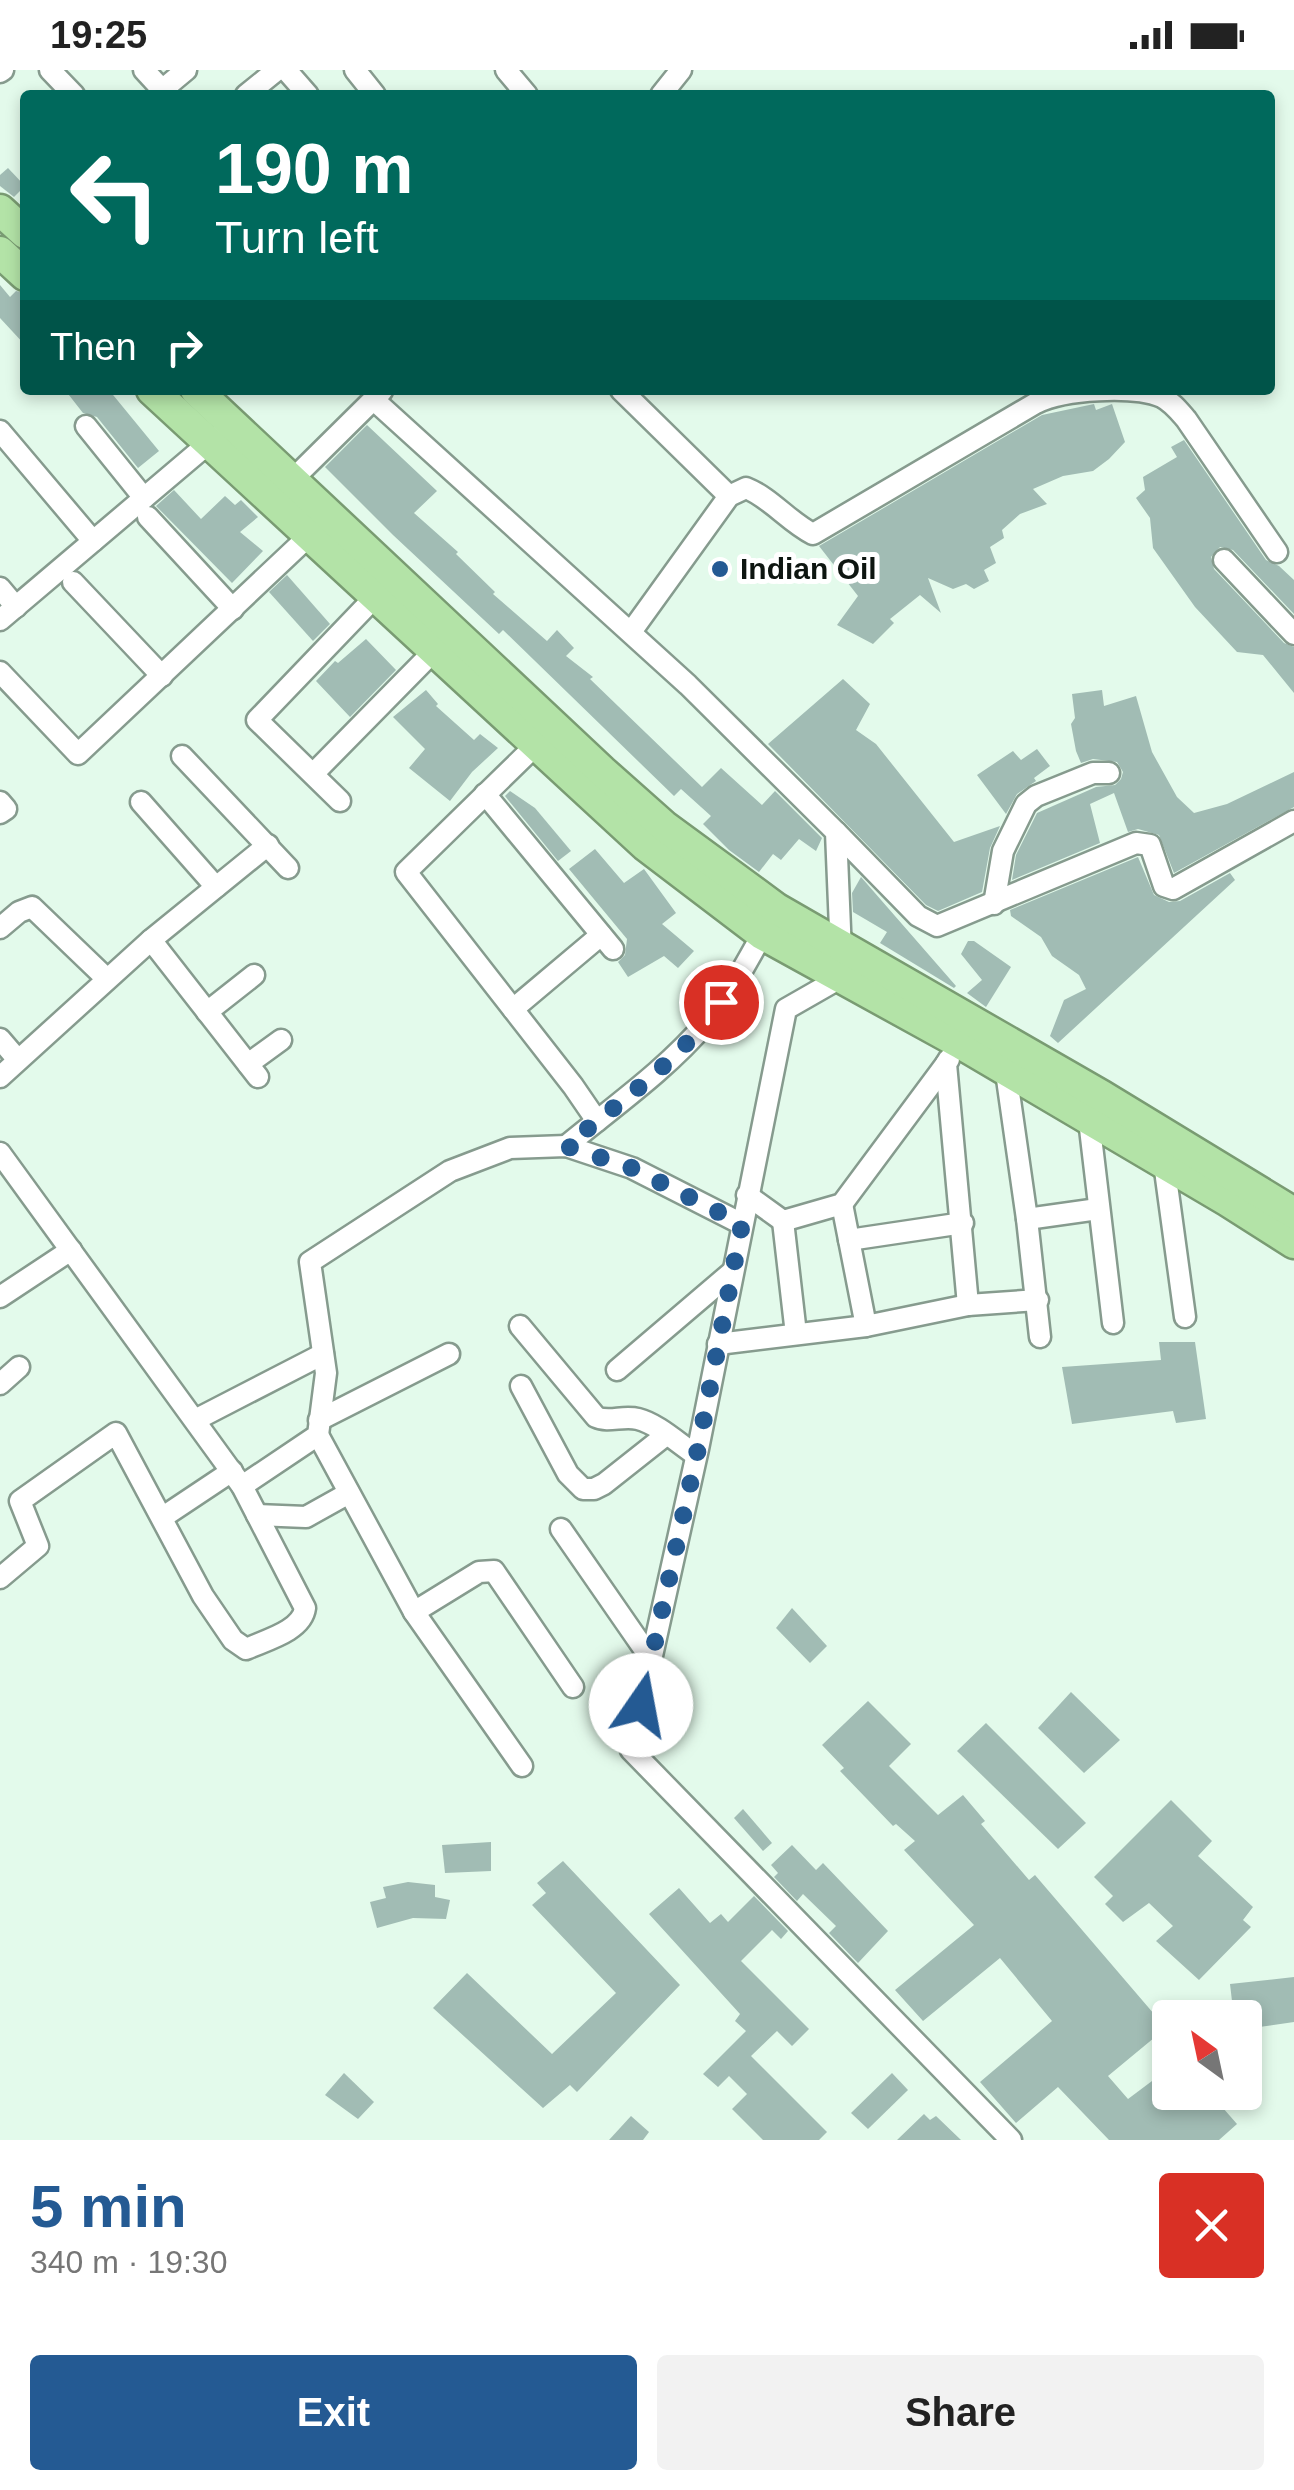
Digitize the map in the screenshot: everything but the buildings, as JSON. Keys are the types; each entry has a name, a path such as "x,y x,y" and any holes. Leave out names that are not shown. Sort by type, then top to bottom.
{"highway":[{"path":"0,210 20,228"},
{"path":"0,252 20,270"},
{"path":"160,395 293,479 614,782 769,922 842,945 1096,1108 1294,1213"},
{"path":"199,395 220,433 310,536 645,845 769,922 953,1054 1096,1108 1164,1164 1294,1243"}],"street":[{"path":"50,70 69,90"},
{"path":"144,70 162,90"},
{"path":"166,90 186,70"},
{"path":"252,90 277,70"},
{"path":"286,70 304,90"},
{"path":"354,70 371,90"},
{"path":"506,70 523,90"},
{"path":"665,90 681,70"},
{"path":"293,479 378,395 688,685 928,924 946,925 1144,842 1154,851 1164,886 1173,889 1294,821"},
{"path":"626,395 729,496"},
{"path":"631,632 729,496 746,488 756,492 813,534 1051,395"},
{"path":"1150,395 1171,402 1186,419 1277,552"},
{"path":"86,426 146,508 233,609"},
{"path":"0,431 93,541"},
{"path":"0,588 8,614 93,541 146,508 220,433"},
{"path":"0,672 78,754 310,536"},
{"path":"1224,560 1294,634"},
{"path":"73,582 162,676"},
{"path":"340,801 257,720 376,597"},
{"path":"314,774 434,651"},
{"path":"536,744 406,872 596,1121"},
{"path":"182,756 288,868"},
{"path":"994,904 1002,852 1026,804 1036,796 1093,773 1109,774"},
{"path":"486,794 607,942 513,1009"},
{"path":"0,802 6,808 0,814"},
{"path":"141,802 216,888"},
{"path":"836,832 842,977 786,1009 696,1455 631,1750 1010,2140"},
{"path":"0,1077 150,940 268,845"},
{"path":"0,928 32,907 107,980"},
{"path":"566,1146 668,1062 706,1023 736,982 769,922"},
{"path":"150,940 253,1071 281,1040"},
{"path":"207,1012 254,975"},
{"path":"0,1039 18,1060"},
{"path":"783,1221 842,1204 953,1054"},
{"path":"953,1054 968,1305"},
{"path":"1006,1072 1028,1219 1040,1337"},
{"path":"1096,1108 1098,1209 1113,1324"},
{"path":"522,1766 414,1612 348,1494 318,1427 326,1372 310,1262 450,1171 510,1148 566,1146 632,1168 742,1224"},
{"path":"0,1153 237,1479 305,1613 299,1624 246,1650 233,1640 203,1596 116,1434 20,1501 38,1546 0,1578"},
{"path":"1164,1164 1186,1317"},
{"path":"747,1195 783,1221 796,1334"},
{"path":"842,1204 866,1326"},
{"path":"1028,1219 1098,1209"},
{"path":"849,1240 963,1223"},
{"path":"0,1297 71,1250"},
{"path":"617,1370 732,1272"},
{"path":"718,1344 866,1326 968,1305 1038,1300"},
{"path":"520,1326 596,1417 634,1418 696,1455"},
{"path":"195,1420 323,1354"},
{"path":"162,1516 237,1479 318,1427 448,1354"},
{"path":"0,1384 19,1367"},
{"path":"521,1386 568,1474 584,1489 604,1484 666,1435"},
{"path":"257,1515 306,1517 348,1494"},
{"path":"562,1530 651,1659"},
{"path":"414,1612 480,1572 494,1571 574,1687"}],"place":[{"name":"Indian Oil","path":"720,569"}],"route":[{"path":"641,1705 698,1449 742,1224 632,1168 566,1146 668,1062 721,1002"}]}
